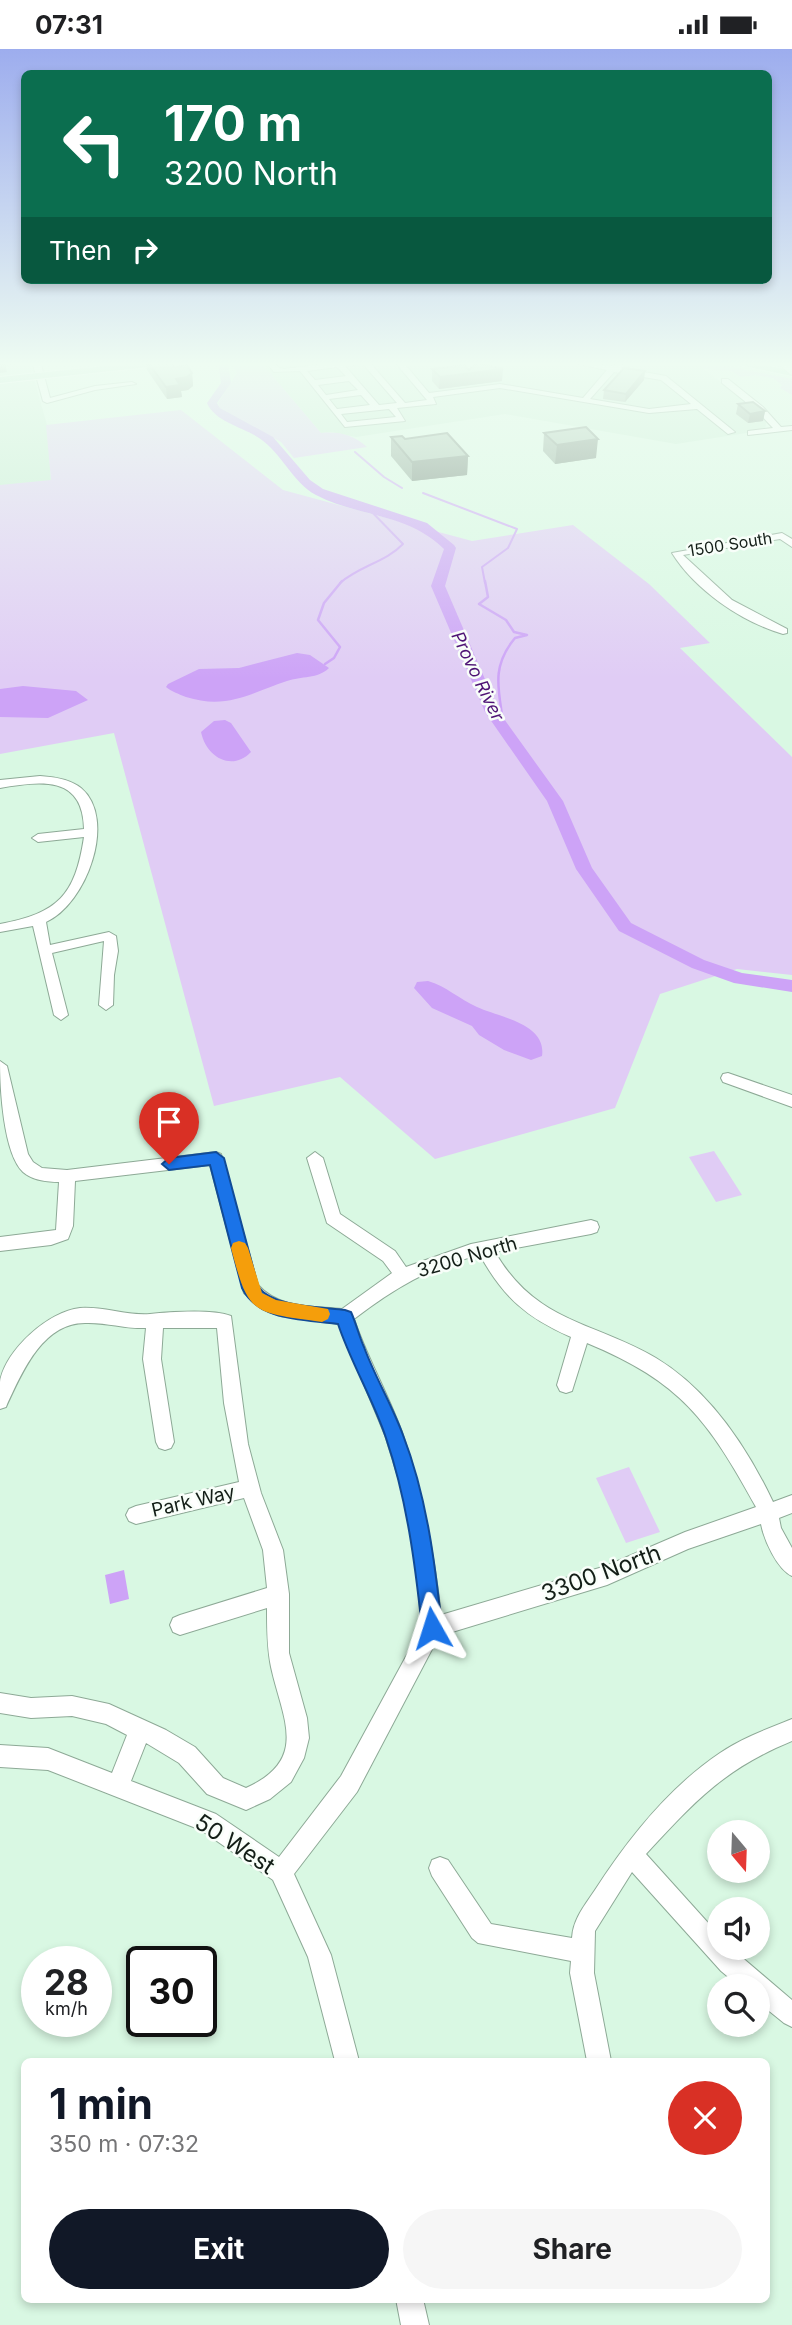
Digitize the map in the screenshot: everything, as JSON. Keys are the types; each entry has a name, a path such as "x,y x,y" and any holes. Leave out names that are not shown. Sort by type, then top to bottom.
{"street":[{"name":"1500 South","path":"788,629 743,613 726,602 682,561 677,553 782,536 792,544"},
{"path":"788,629 784,635 792,639"},
{"path":"0,784 29,779 54,782 80,792 85,799 92,832 89,851 71,896 62,908 39,920 1,925"},
{"path":"38,838 92,832"},
{"path":"39,920 61,1015"},
{"path":"46,950 109,936 113,945 107,972 106,1005"},
{"path":"0,1066 22,1161 32,1171 48,1176 67,1176 216,1158 247,1276 256,1298 273,1307 345,1317 355,1347 394,1435 411,1490 425,1559 432,1628 349,1784 281,1872"},
{"path":"728,1078 792,1101"},
{"path":"315,1158 334,1218 388,1256 402,1276"},
{"path":"0,1244 51,1238 62,1234 65,1226 67,1176"},
{"name":"3200 North","path":"345,1317 402,1276 484,1248 590,1227"},
{"path":"484,1248 492,1267 517,1298 546,1318 636,1355 661,1370 695,1399 720,1429 768,1512 771,1528 792,1566"},
{"path":"0,1401 7,1382 33,1345 47,1330 62,1321 77,1316 117,1320 225,1321 228,1376 250,1487 273,1550 279,1594 281,1668 300,1725 297,1751 286,1773 264,1793 246,1799 215,1786 187,1755 159,1737 109,1714 72,1706 30,1708 0,1703"},
{"path":"155,1320 152,1359 165,1442"},
{"path":"566,1385 581,1333"},
{"name":"Park Way","path":"136,1515 250,1487"},
{"name":"3300 North","path":"432,1628 607,1575 685,1541 792,1504"},
{"path":"180,1625 279,1594"},
{"path":"118,1785 140,1730"},
{"path":"598,2058 582,1973 584,1928 631,1854 705,1777 753,1746 792,1730"},
{"name":"50 West","path":"0,1756 48,1759 208,1822 281,1872 319,1955 346,2058"},
{"path":"631,1854 742,1974"},
{"path":"440,1868 480,1930 486,1935 582,1951"},
{"path":"770,1997 792,2015"},
{"path":"410,2303 415,2325"}],"shaded area":[{"path":"0,467 50,467 51,481 0,486"},
{"path":"50,467 254,467 283,490 472,541 573,525 649,584 710,643 680,648 792,757 792,975 737,969 660,994 615,1108 435,1159 340,1077 214,1106 114,733 0,754 0,485 51,480"},
{"path":"297,653 310,655 329,668 315,676 292,679 226,701 201,701 166,687 199,669 239,668"},
{"path":"23,686 76,691 88,700 48,718 0,717 0,689"},
{"path":"225,720 231,723 251,752 244,758 236,761 221,759 214,755 204,741 201,732 214,721"},
{"path":"428,981 477,1007 529,1029 542,1045 542,1056 531,1060 504,1050 479,1035 472,1026 432,1008 414,988 417,982"},
{"path":"714,1151 742,1195 716,1202 689,1157"},
{"path":"629,1467 660,1532 626,1543 596,1478"},
{"path":"124,1570 129,1599 110,1604 105,1575"}],"waterway":[{"name":"Provo River","path":"293,467 319,492 406,519 437,535 450,548 438,586 492,712 555,801 584,869 625,927 698,964 740,979 792,986"},
{"path":"373,467 402,488"},
{"path":"423,493 517,529 508,548 482,567 485,583"},
{"path":"341,582 403,544 369,509"},
{"path":"485,581 488,597 479,604 506,620 514,632 527,635 515,638 507,649 499,671 504,729"},
{"path":"325,664 334,658 340,647 318,620 324,603 341,582"}],"slow traffic":[{"path":"239,1248 250,1288 256,1298 273,1307 322,1314"}],"route":[{"path":"169,1164 190,1159 216,1158 250,1288 256,1298 273,1307 345,1317 355,1347 394,1435 411,1490 425,1559 432,1628"}]}
